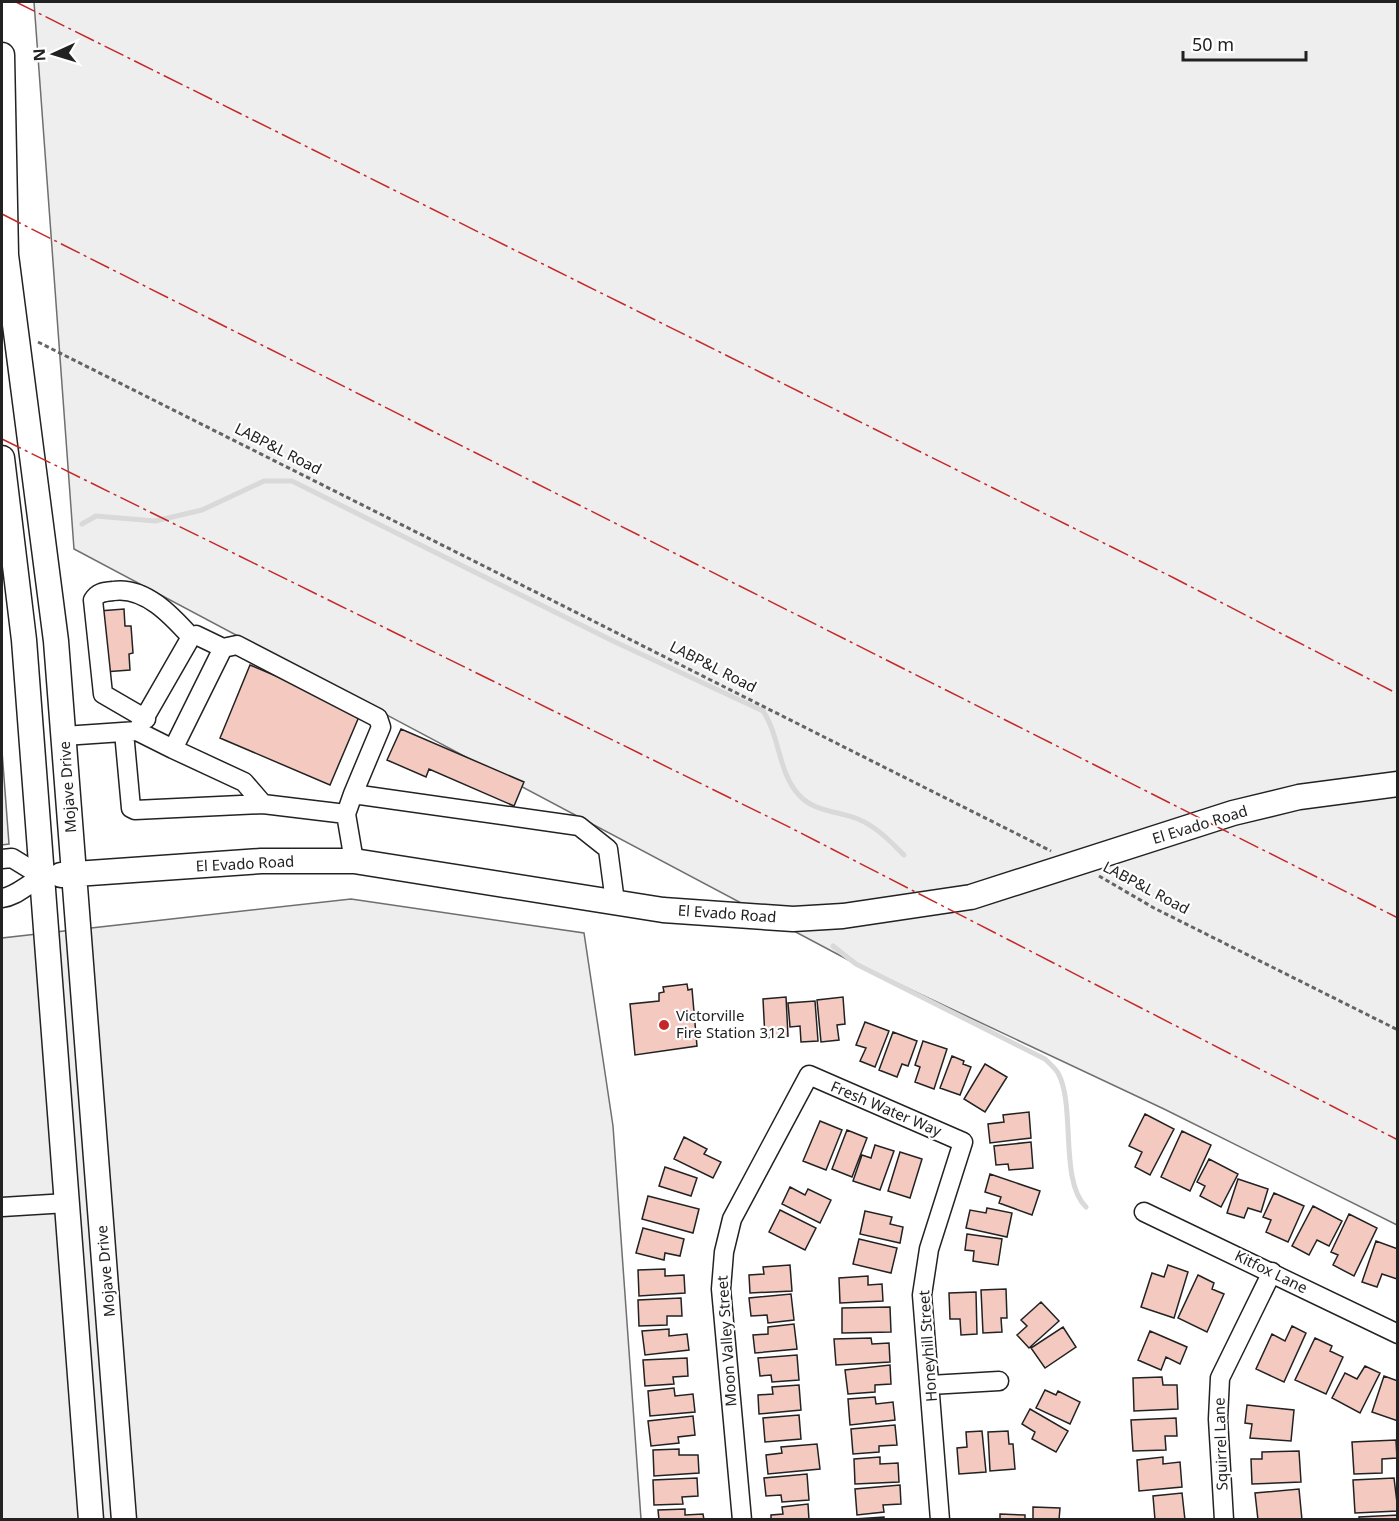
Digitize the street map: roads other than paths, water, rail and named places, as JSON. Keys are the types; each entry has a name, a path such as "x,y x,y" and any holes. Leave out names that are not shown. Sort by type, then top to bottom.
{"main road":[{"name":"Mojave Drive","path":"2,55 6,255 56,641 64,736 60,875 68,1203 91,1520"},
{"name":"Mojave Drive","path":"2,458 24,640 60,875 99,1201 124,1520"},
{"name":"El Evado Road","path":"60,875 261,861 354,861 615,902 735,916 793,919 843,916 970,897 1233,813 1299,797 1398,784"},
{"path":"68,1203 99,1201"}],"street":[{"path":"191,637 166,611 128,591 103,592 93,600 103,694 136,728 173,749 244,782 263,804"},
{"path":"346,814 263,804 135,810 131,808 136,728 191,637 196,635 223,648 237,645 378,718 381,727 346,814 354,861"},
{"path":"173,749 223,648"},
{"path":"64,736 136,728"},
{"path":"353,794 579,826 608,849 615,902"},
{"path":"2,859 12,858 60,875"},
{"name":"El Evado Road","path":"2,898 10,897 60,875"},
{"name":"Fresh Water Way","path":"809,1076 963,1142"},
{"name":"Moon Valley Street","path":"742,1520 721,1289 724,1252 732,1219 809,1076"},
{"name":"Honeyhill Street","path":"940,1520 922,1294 927,1260 963,1142"},
{"path":"2,1208 68,1203"},
{"name":"Kitfox Lane","path":"1144,1212 1398,1334"},
{"name":"Squirrel Lane","path":"1224,1520 1218,1419 1220,1378 1272,1272"},
{"path":"930,1385 999,1380"}],"waterway":[{"path":"82,524 96,516 155,521 202,510 264,481 292,481 613,641 763,711 769,721 787,776 799,795 819,808 865,822 904,855"},
{"path":"833,946 856,964 1045,1059 1054,1067 1063,1087 1066,1104 1073,1180 1078,1195 1086,1207"}],"place":[{"name":"Victorville Fire Station 312","path":"664,1025"}]}
